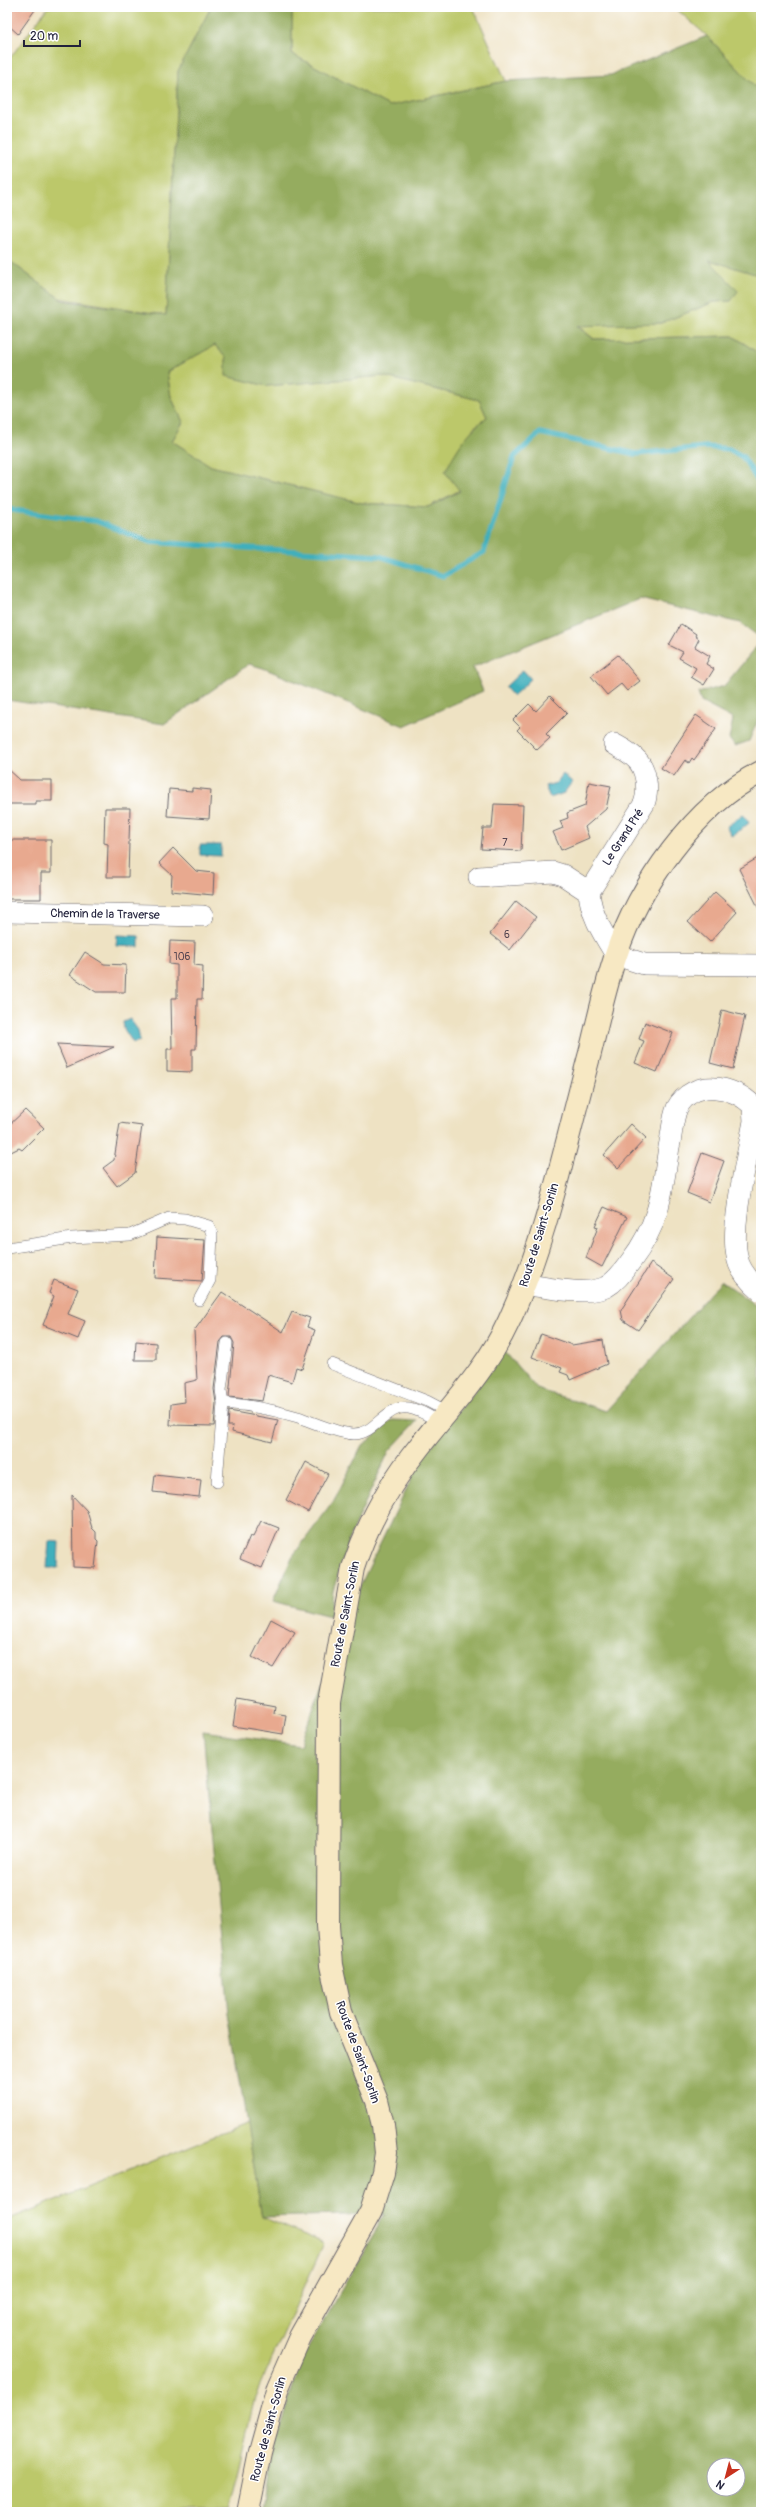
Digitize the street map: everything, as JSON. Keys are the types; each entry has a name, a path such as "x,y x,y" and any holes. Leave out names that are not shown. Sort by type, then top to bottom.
{"street":[{"name":"Le Grand Pré","path":"589,892 644,804 648,790 646,780 636,758 614,744"},
{"name":"Route de Saint-Sorlin","path":"248,2512 260,2452 278,2387 300,2337 371,2211 383,2172 386,2146 383,2125 377,2101 341,2012 331,1965 328,1926 329,1703 346,1599 360,1548 398,1475 472,1384 499,1340 525,1284 538,1247 616,955 641,899 674,848 714,806 735,789 761,772"},
{"path":"479,877 553,872 564,875 589,892 590,906 596,920 616,955 644,964 761,965"},
{"name":"Chemin de la Traverse","path":"7,912 203,916"},
{"path":"525,1284 546,1289 596,1290 606,1287 616,1280 641,1249 658,1215 678,1108 693,1093 719,1087 734,1091 753,1106 754,1121 737,1221 736,1256 742,1270 751,1283 761,1291"}],"lane":[{"path":"7,1248 72,1238 130,1235 169,1218 185,1219 209,1226 212,1234 210,1280 199,1300"},
{"path":"217,1482 223,1403 222,1390 227,1343"},
{"path":"332,1364 428,1402 444,1417"},
{"path":"223,1403 245,1405 297,1417 352,1434 370,1430 391,1411 400,1407 410,1408 444,1417"}],"green space":[{"path":"48,7 211,7 178,71 166,315 59,298 7,259 7,62"},
{"path":"211,7 292,7 292,54 389,106 506,81 611,75 707,36 761,93 761,270 755,274 709,260 738,291 731,301 714,302 661,323 577,326 594,339 733,336 761,355 761,638 740,623 640,599 473,667 483,691 404,726 263,668 249,664 164,724 7,700 7,259 62,300 166,315 178,71","holes":["215,345 226,358 226,376 267,386 382,376 479,400 487,417 468,435 453,456 445,472 460,491 428,507 362,503 211,466 172,441 183,422 171,397 167,372"]},
{"path":"292,7 473,7 506,81 389,106 292,54"},
{"path":"674,7 761,7 761,93 707,36"},
{"path":"708,259 755,274 761,270 761,355 733,336 594,339 577,325 661,323 714,302 731,301"},
{"path":"215,345 226,358 227,376 267,386 382,376 479,400 487,417 473,428 460,490 428,507 362,503 211,466 172,441 183,422 171,397 167,372"},
{"path":"761,641 761,713 749,741 735,746 729,739 733,719 701,702 698,693 724,686"},
{"path":"721,1281 761,1309 761,2512 261,2512 266,2469 303,2357 385,2214 262,2217 229,2014 203,1731 300,1745 349,1609 421,1459 505,1352 537,1389 606,1411"},
{"path":"392,1420 417,1421 389,1451 350,1536 333,1591 330,1616 273,1601 292,1557 333,1502 362,1446"},
{"path":"247,2123 262,2217 324,2243 255,2397 228,2512 7,2512 7,2220"}],"water":[{"path":"523,670 531,679 513,696 505,687"},
{"path":"563,774 572,782 564,793 550,798 545,786 556,783"},
{"path":"743,814 749,823 732,836 726,827"},
{"path":"200,845 221,845 221,856 200,855"},
{"path":"117,935 139,936 139,947 116,946"},
{"path":"130,1019 138,1030 140,1041 133,1043 124,1029 123,1022"},
{"path":"49,1541 59,1542 58,1568 47,1568"}],"building":[{"path":"7,7 37,7 18,34 7,24"},
{"path":"681,624 696,634 695,636 699,639 695,647 710,656 706,664 714,669 704,685 691,677 696,668 679,658 683,652 669,645"},
{"path":"618,655 640,681 627,691 621,684 607,695 591,676"},
{"path":"550,696 567,713 546,734 550,738 537,750 517,730 520,727 513,720 529,704 536,711"},
{"path":"696,715 716,729 694,760 692,758 689,763 685,760 674,776 661,768"},
{"path":"7,768 20,780 52,780 52,801 36,801 36,804 7,804"},
{"path":"589,782 611,786 606,809 585,827 589,838 561,850 553,832 563,828 560,821 568,818 567,813 585,806"},
{"path":"192,788 211,790 209,819 167,816 169,789 192,791"},
{"path":"494,804 523,805 521,851 481,849 483,828 492,828"},
{"path":"105,808 130,808 128,877 107,877 108,844 104,843"},
{"path":"7,840 51,840 51,873 41,873 41,899 7,899"},
{"path":"173,848 196,871 214,873 213,895 171,891 172,875 159,863"},
{"path":"761,856 761,913 739,869"},
{"path":"715,892 737,912 710,942 688,922"},
{"path":"516,901 536,917 510,950 490,934"},
{"path":"170,941 195,942 194,965 203,966 202,999 197,999 196,1049 192,1049 192,1072 167,1071 167,1049 172,1049 171,998 177,998 177,965 169,964"},
{"path":"85,952 104,964 126,965 125,992 96,992 70,975"},
{"path":"722,1010 745,1016 733,1069 710,1063"},
{"path":"645,1022 673,1033 657,1072 635,1063 644,1041 639,1039"},
{"path":"57,1044 114,1047 67,1068"},
{"path":"25,1110 44,1128 22,1150 19,1148 7,1154 7,1127"},
{"path":"120,1123 142,1126 135,1173 117,1186 103,1168 114,1160"},
{"path":"631,1124 646,1138 618,1168 604,1155"},
{"path":"702,1153 724,1161 709,1202 687,1193"},
{"path":"604,1207 627,1217 602,1267 586,1258 598,1227 595,1226"},
{"path":"157,1237 205,1240 202,1281 155,1278"},
{"path":"651,1263 674,1279 638,1330 623,1320 621,1310"},
{"path":"54,1280 78,1289 68,1314 85,1321 78,1339 43,1325 54,1296 49,1293"},
{"path":"222,1292 283,1332 292,1312 310,1318 307,1327 315,1330 302,1369 296,1367 292,1382 268,1375 262,1401 229,1397 234,1343 231,1337 224,1337 220,1342 214,1389 216,1403 214,1426 170,1425 171,1404 185,1402 184,1383 197,1380 194,1331"},
{"path":"541,1334 572,1345 603,1340 607,1364 570,1380 568,1375 560,1372 562,1368 532,1357"},
{"path":"136,1341 156,1343 156,1360 135,1360"},
{"path":"229,1411 278,1420 272,1442 232,1432 233,1426 228,1426"},
{"path":"306,1462 328,1474 308,1512 286,1500"},
{"path":"155,1475 201,1480 199,1497 153,1492"},
{"path":"72,1495 87,1511 92,1528 96,1532 96,1539 98,1541 95,1568 73,1567"},
{"path":"261,1521 279,1528 262,1568 240,1559 250,1536 253,1537"},
{"path":"271,1619 295,1632 273,1668 252,1657"},
{"path":"237,1699 275,1706 274,1713 286,1715 283,1734 233,1726"}],"waterway":[{"path":"7,507 12,510 96,521 150,542 379,556 443,576 484,552 514,457 540,433 636,454 706,447 729,449 743,457 761,486"}]}
